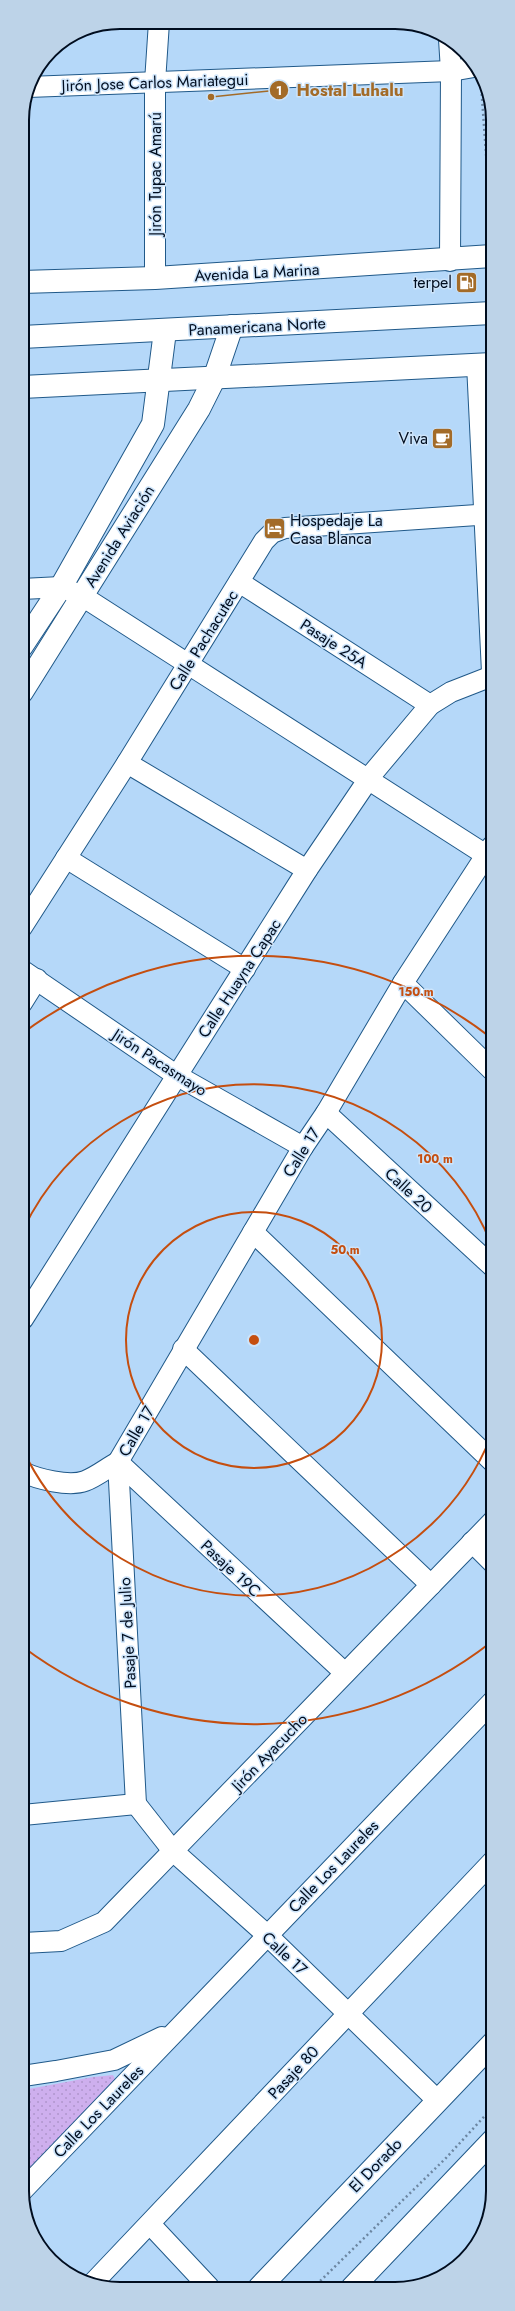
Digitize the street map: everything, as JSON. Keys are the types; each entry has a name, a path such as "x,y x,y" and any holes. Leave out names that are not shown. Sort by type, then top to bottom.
{"main road":[{"name":"Avenida La Marina","path":"29,282 155,278 450,260 486,249"},
{"name":"Panamericana Norte","path":"29,338 486,313"},
{"name":"Avenida Aviación","path":"29,681 194,415 214,379 232,326"},
{"name":"Avenida Aviación","path":"29,635 61,587 153,424 166,331"},
{"path":"29,388 159,379 214,379 484,364"},
{"name":"El Dorado","path":"265,2282 486,2049"},
{"path":"358,2282 486,2147"}],"street":[{"name":"Jirón Tupac Amarú","path":"155,278 155,82 159,29"},
{"path":"450,48 451,71 450,260"},
{"name":"Jirón Jose Carlos Mariategui","path":"35,87 451,71 469,68"},
{"path":"484,364 486,439"},
{"name":"Calle Pachacutec","path":"29,916 127,763 264,541 272,533 285,528 486,514"},
{"name":"Pasaje 25A","path":"239,582 430,705"},
{"path":"29,589 61,587 82,596 368,780 486,846"},
{"name":"Calle Huayna Capac","path":"29,1309 307,870 368,780 392,748 430,705 451,692 486,678"},
{"path":"127,763 307,870"},
{"name":"Calle 17","path":"118,1462 303,1147 326,1113 403,983 486,857"},
{"path":"66,858 245,969"},
{"name":"Jirón Pacasmayo","path":"30,974 176,1075 303,1147"},
{"path":"403,983 486,1064"},
{"name":"Calle 20","path":"326,1113 486,1260"},
{"path":"253,1232 486,1455"},
{"path":"183,1349 430,1584"},
{"path":"29,1475 35,1478 56,1481 84,1482 118,1462"},
{"name":"Pasaje 19C","path":"118,1462 345,1673"},
{"name":"Pasaje 7 de Julio","path":"118,1462 136,1804"},
{"name":"Jirón Ayacucho","path":"29,1943 60,1941 104,1922 430,1584 486,1528"},
{"path":"472,1542 486,1556"},
{"name":"Calle Los Laureles","path":"29,2184 266,1935 486,1708"},
{"path":"29,1814 136,1804"},
{"name":"Calle 17","path":"136,1804 173,1851 349,2013 437,2100"},
{"name":"Pasaje 80","path":"97,2279 486,1868"},
{"name":"Calle Los Laureles","path":"29,2075 56,2072 114,2060 173,2032"},
{"path":"150,2224 203,2282"}],"path":[{"path":"482,93 486,158"},
{"path":"319,2282 446,2158 486,2115"}],"shaded area":[{"path":"113,2075 117,2083 29,2177 29,2089 93,2077"}],"place":[{"name":"Hostal Luhalu","path":"211,97"},
{"name":"terpel","path":"467,282"},
{"name":"Viva","path":"443,438"},
{"name":"Hospedaje La Casa Blanca","path":"274,529"}]}
